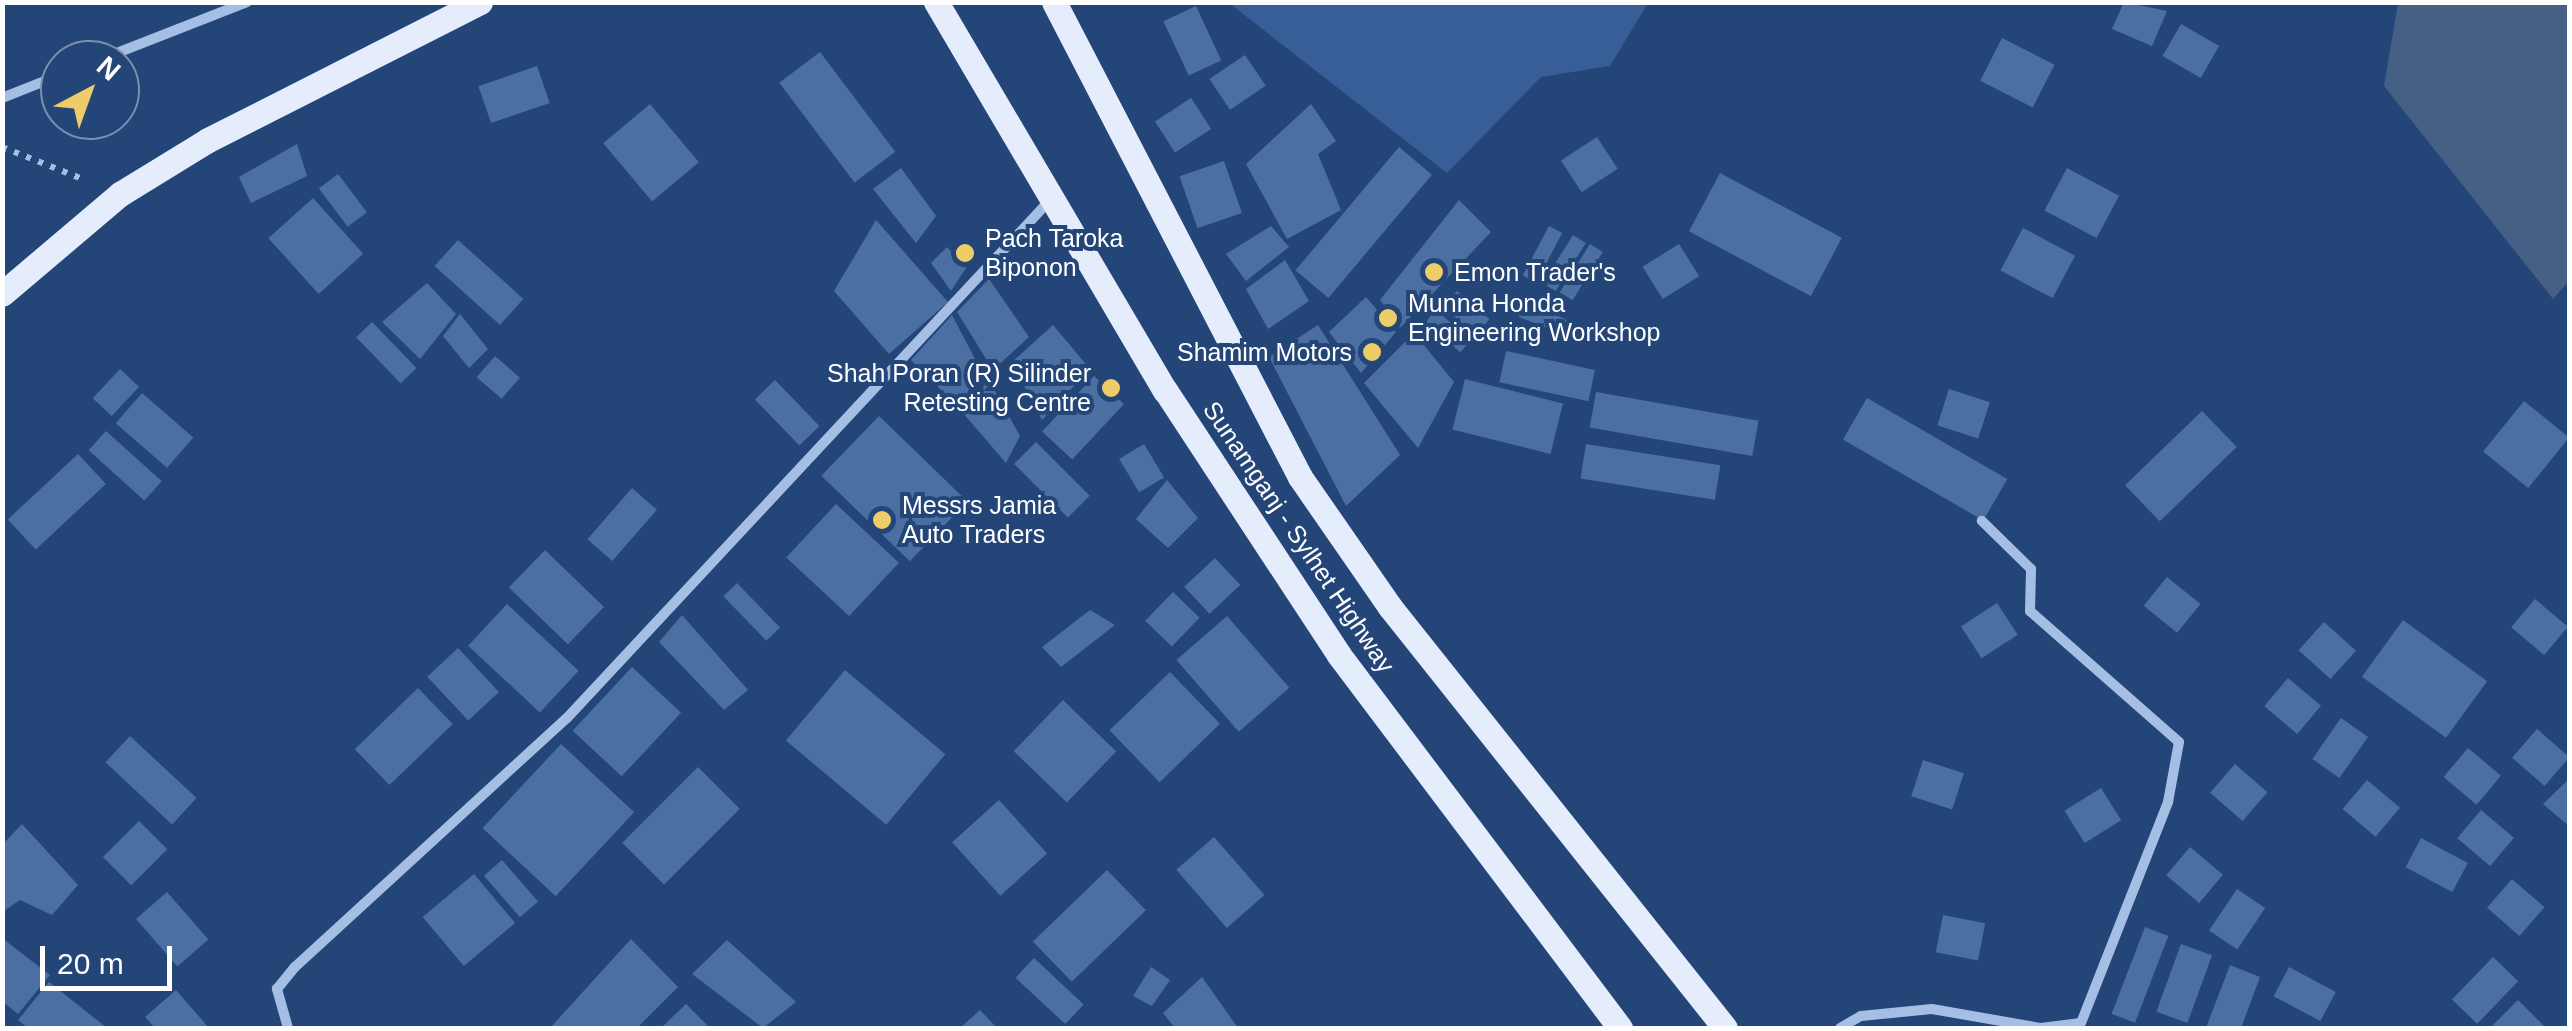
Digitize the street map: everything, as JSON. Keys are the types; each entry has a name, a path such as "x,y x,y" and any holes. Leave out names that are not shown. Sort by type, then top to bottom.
{"main road":[{"path":"2,294 120,194 208,140 480,2"},
{"name":"Sunamganj - Sylhet Highway","path":"936,2 1051,198 1339,655 1620,1028"},
{"name":"Sunamganj - Sylhet Highway","path":"1054,2 1300,477 1390,607 1725,1028"}],"street":[{"path":"140,44 247,2"},
{"path":"2,98 40,83"},
{"path":"288,1028 277,988 296,966 567,718 1051,198"},
{"path":"1840,1028 1861,1016 1932,1010 2023,1026 2081,1023 2168,802 2179,742 2030,611 2031,569 1982,521"}],"path":[{"path":"2,147 120,194"}],"shaded area":[{"path":"1229,3 1648,3 1610,66 1541,77 1447,173"},
{"path":"2398,3 2569,3 2569,281 2553,299 2384,86"}],"building":[{"path":"2124,2 2167,11 2152,46 2112,29"},
{"path":"1196,6 1221,60 1189,76 1163,21"},
{"path":"2181,24 2219,46 2201,78 2162,56"},
{"path":"2002,38 2055,65 2033,108 1980,81"},
{"path":"820,52 895,152 854,183 779,83"},
{"path":"1245,55 1266,86 1230,110 1209,79"},
{"path":"537,66 550,103 491,123 478,86"},
{"path":"1191,98 1211,129 1175,152 1155,121"},
{"path":"650,104 699,162 652,201 603,143"},
{"path":"1311,104 1336,141 1318,154 1341,210 1287,239 1246,164"},
{"path":"1597,137 1618,169 1582,192 1561,160"},
{"path":"297,144 307,176 251,203 239,177"},
{"path":"1399,147 1432,175 1328,298 1296,270"},
{"path":"1224,161 1242,213 1197,228 1180,176"},
{"path":"901,168 936,216 916,243 873,189"},
{"path":"2067,168 2119,196 2097,238 2044,210"},
{"path":"1720,173 1842,238 1811,296 1689,231"},
{"path":"338,174 367,212 348,227 319,188"},
{"path":"313,198 363,254 319,294 268,238"},
{"path":"1459,200 1491,232 1400,328 1380,300"},
{"path":"876,220 948,302 889,354 834,291"},
{"path":"1271,226 1289,247 1246,281 1226,254"},
{"path":"1549,226 1562,233 1536,282 1523,275"},
{"path":"2023,228 2075,256 2053,298 2000,270"},
{"path":"1573,235 1586,243 1556,291 1543,283"},
{"path":"458,240 523,299 500,325 435,266"},
{"path":"1590,244 1603,252 1573,300 1560,292"},
{"path":"1679,244 1699,276 1663,299 1643,267"},
{"path":"947,247 966,268 951,291 931,263"},
{"path":"1285,260 1309,301 1268,329 1246,289"},
{"path":"989,279 1029,337 993,370 957,312"},
{"path":"427,283 456,314 420,359 382,322"},
{"path":"1457,291 1489,319 1476,335 1443,307"},
{"path":"1366,297 1396,332 1361,373 1329,332"},
{"path":"1524,303 1577,323 1572,337 1519,317"},
{"path":"1436,310 1471,340 1460,352 1426,322"},
{"path":"460,314 488,349 469,368 443,336"},
{"path":"952,315 984,376 956,405 911,360"},
{"path":"372,322 416,368 401,383 356,337"},
{"path":"1053,325 1090,369 1042,420 1012,362"},
{"path":"1318,325 1400,455 1346,506 1269,357"},
{"path":"1414,333 1454,382 1418,448 1364,383"},
{"path":"1506,351 1595,370 1588,401 1499,382"},
{"path":"495,356 520,378 502,399 477,377"},
{"path":"120,369 139,387 112,416 93,398"},
{"path":"1094,376 1124,404 1072,460 1042,432"},
{"path":"1465,379 1563,403 1550,454 1452,429"},
{"path":"775,380 819,426 799,445 755,399"},
{"path":"989,380 1020,436 1006,463 962,412"},
{"path":"1949,389 1990,402 1978,438 1937,425"},
{"path":"1596,392 1758,421 1752,456 1590,427"},
{"path":"142,393 193,438 167,468 116,423"},
{"path":"1867,398 2007,479 1983,521 1843,440"},
{"path":"2524,401 2569,438 2528,488 2483,452"},
{"path":"2202,411 2237,447 2160,521 2125,485"},
{"path":"879,416 967,501 910,561 821,476"},
{"path":"106,431 162,481 144,501 89,450"},
{"path":"1036,442 1090,496 1068,518 1014,464"},
{"path":"1144,444 1164,477 1139,492 1119,459"},
{"path":"1586,444 1720,465 1715,500 1581,479"},
{"path":"78,454 106,484 36,549 8,519"},
{"path":"1167,480 1198,518 1168,548 1136,519"},
{"path":"632,488 657,510 612,561 587,539"},
{"path":"836,504 899,563 849,616 786,557"},
{"path":"545,550 604,607 568,644 509,587"},
{"path":"1215,558 1240,585 1210,614 1184,587"},
{"path":"2167,577 2200,604 2177,633 2144,606"},
{"path":"737,583 780,628 766,641 723,596"},
{"path":"1173,592 1200,618 1172,646 1145,621"},
{"path":"2535,599 2568,627 2544,655 2511,627"},
{"path":"1997,603 2018,635 1982,658 1961,626"},
{"path":"507,604 579,671 540,713 468,646"},
{"path":"1090,610 1115,625 1061,667 1042,647"},
{"path":"682,615 748,690 724,710 659,642"},
{"path":"1227,616 1289,688 1239,732 1176,660"},
{"path":"2403,620 2487,681 2446,738 2362,677"},
{"path":"2324,622 2356,651 2331,679 2299,650"},
{"path":"458,648 499,692 468,721 427,677"},
{"path":"632,667 681,713 622,776 573,731"},
{"path":"845,670 945,754 886,825 786,740"},
{"path":"1170,672 1220,724 1160,782 1110,730"},
{"path":"2288,678 2321,706 2297,734 2264,706"},
{"path":"418,688 453,724 389,785 355,749"},
{"path":"1063,700 1116,751 1067,802 1014,751"},
{"path":"2341,718 2368,737 2339,778 2312,759"},
{"path":"2537,729 2569,757 2545,786 2512,758"},
{"path":"130,736 197,798 172,824 105,762"},
{"path":"561,744 634,812 556,896 483,828"},
{"path":"2468,748 2501,776 2477,805 2444,777"},
{"path":"1923,760 1964,773 1952,809 1911,796"},
{"path":"2235,764 2267,792 2243,821 2210,793"},
{"path":"698,767 740,809 664,884 622,843"},
{"path":"2570,778 2570,827 2543,804"},
{"path":"2367,780 2400,808 2376,837 2343,809"},
{"path":"2101,788 2121,820 2085,843 2065,811"},
{"path":"999,800 1047,854 1000,896 952,842"},
{"path":"2481,810 2514,838 2490,866 2457,838"},
{"path":"139,821 167,849 131,885 103,857"},
{"path":"22,824 78,885 52,915 20,900 2,912 2,845"},
{"path":"1214,837 1265,895 1227,928 1176,870"},
{"path":"2421,838 2468,863 2452,892 2406,867"},
{"path":"2190,847 2223,875 2199,903 2166,875"},
{"path":"502,860 538,902 520,917 484,876"},
{"path":"1107,870 1146,910 1072,982 1033,942"},
{"path":"474,874 515,923 464,966 423,917"},
{"path":"2512,879 2544,907 2520,936 2487,908"},
{"path":"2237,889 2265,908 2237,949 2209,930"},
{"path":"167,892 208,940 177,966 136,919"},
{"path":"1943,915 1985,923 1978,961 1936,952"},
{"path":"2145,927 2168,936 2135,1023 2112,1014"},
{"path":"2,938 50,975 18,1014 2,1001"},
{"path":"631,939 678,987 637,1028 550,1028"},
{"path":"727,940 796,1002 763,1028 692,974"},
{"path":"2181,944 2212,955 2187,1023 2156,1012"},
{"path":"2493,957 2518,981 2477,1024 2452,999"},
{"path":"1034,958 1084,1004 1065,1024 1016,978"},
{"path":"2230,965 2260,977 2241,1028 2206,1028"},
{"path":"1151,967 1170,980 1152,1006 1133,996"},
{"path":"2289,967 2336,992 2320,1021 2274,996"},
{"path":"1202,977 1238,1028 1175,1028 1163,1013"},
{"path":"49,982 107,1028 28,1028 18,1020"},
{"path":"176,990 209,1028 155,1028 145,1017"},
{"path":"2518,1000 2546,1028 2490,1028"},
{"path":"686,1004 710,1028 661,1028"},
{"path":"980,1010 997,1028 960,1028"}],"place":[{"name":"Pach Taroka Biponon","path":"965,253"},
{"name":"Emon Trader's","path":"1434,272"},
{"name":"Munna Honda Engineering Workshop","path":"1388,318"},
{"name":"Shamim Motors","path":"1372,352"},
{"name":"Shah Poran (R) Silinder Retesting Centre","path":"1111,388"},
{"name":"Messrs Jamia Auto Traders","path":"882,520"}]}
